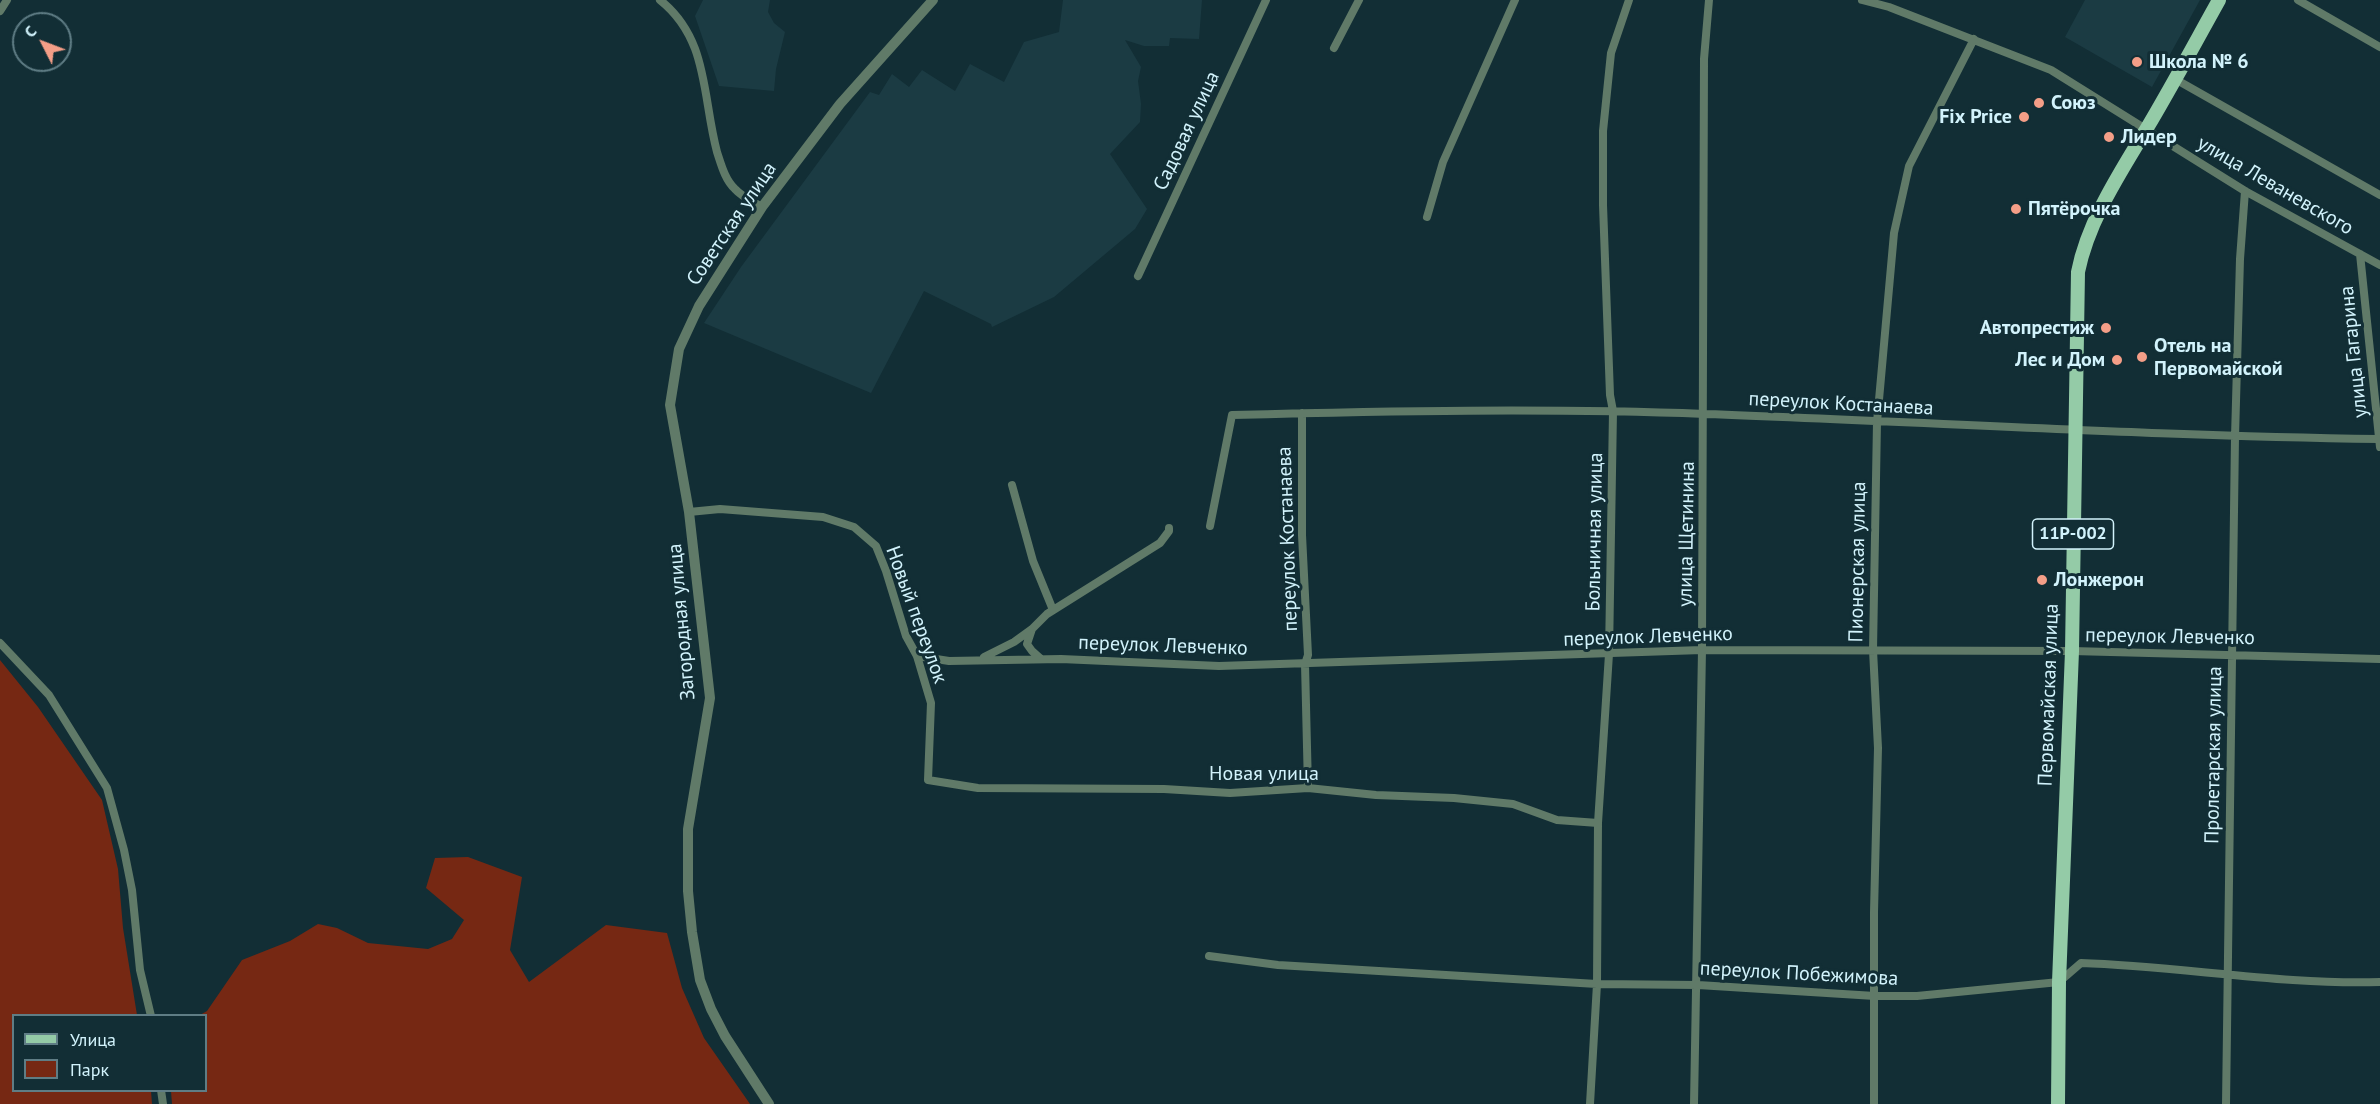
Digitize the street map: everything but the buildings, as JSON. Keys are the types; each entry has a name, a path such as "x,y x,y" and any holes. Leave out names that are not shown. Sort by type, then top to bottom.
{"main road":[{"name":"Первомайская улица","path":"2058,1104 2059,982 2072,651 2078,273 2082,248 2130,153 2219,0"}],"street":[{"path":"0,11 7,0"},
{"path":"660,0 686,27 696,49 711,127 720,163 727,179 734,189 762,207"},
{"name":"Советская улица","path":"689,512 670,405 679,349 699,306 762,207 840,104 933,0"},
{"name":"Садовая улица","path":"1138,276 1266,0"},
{"path":"1334,48 1359,0"},
{"path":"1427,217 1443,162 1515,0"},
{"name":"Больничная улица","path":"1590,1104 1597,984 1598,823 1609,654 1613,411 1610,395 1605,264 1603,131 1611,52 1629,0"},
{"name":"улица Щетинина","path":"1694,1104 1698,985 1702,650 1704,59 1708,0"},
{"name":"улица Леваневского","path":"1862,0 1889,7 2051,70 2245,191 2380,265"},
{"path":"2298,0 2380,47"},
{"name":"Пионерская улица","path":"1874,1104 1874,912 1878,748 1873,650 1877,422 1894,233 1909,166 1974,39"},
{"path":"2175,79 2380,195"},
{"name":"Пролетарская улица","path":"2226,1104 2235,437 2240,260 2245,191"},
{"name":"улица Гагарина","path":"2361,254 2380,447"},
{"name":"переулок Костанаева","path":"1210,526 1232,415 1613,411 2235,437 2379,439"},
{"name":"переулок Костанаева","path":"1302,413 1302,535 1308,655 1305,664 1308,788"},
{"path":"1012,485 1033,561 1053,610"},
{"name":"Новый переулок","path":"689,512 720,509 823,517 854,527 876,546 906,636 917,656 931,703 928,780"},
{"name":"Загородная улица","path":"689,512 710,698 688,829 688,891 692,932 700,980 711,1009 769,1104"},
{"path":"978,660 1014,642 1053,610 1147,553 1167,536 1168,528"},
{"path":"1032,629 1027,644 1041,659"},
{"path":"0,643 50,695 107,788 132,890 140,970 151,1014"},
{"name":"переулок Левченко","path":"917,656 949,661 1041,659 1219,666 1702,650 2072,651 2380,659"},
{"name":"Новая улица","path":"928,780 978,788 1164,789 1230,793 1308,788 1513,804 1557,820 1598,823"},
{"name":"переулок Побежимова","path":"1209,956 1278,965 1597,984 1698,985 1875,996 1917,996 2059,982"},
{"path":"2059,982 2080,963 2140,965 2226,975 2380,982"}],"shaded area":[{"path":"703,0 770,0 768,12 774,23 785,32 776,69 774,91 719,86 695,16"},
{"path":"1063,0 1202,0 1199,39 1170,38 1169,46 1144,46 1125,40 1141,67 1138,81 1141,104 1140,122 1110,154 1147,209 1135,229 1054,297 992,327 991,324 924,291 871,393 704,323 741,267 870,92 879,95 892,74 909,87 922,70 955,91 970,64 1004,82 1024,42 1059,32"},
{"name":"Школа № 6","path":"2085,0 2200,0 2152,87 2065,37"}],"green space":[{"path":"0,660 38,707 102,800 118,869 123,928 137,1014 12,1014 12,1092 151,1092 152,1104 0,1104"},
{"path":"468,857 522,877 510,950 529,982 606,925 667,933 682,988 704,1038 750,1104 172,1104 171,1092 207,1092 207,1014 202,1014 207,1011 242,960 290,941 318,924 337,928 368,943 428,949 452,939 464,920 426,888 435,858"}],"place":[{"name":"Школа № 6","path":"2137,62"},
{"name":"Союз","path":"2039,103"},
{"name":"Fix Price","path":"2024,117"},
{"name":"Лидер","path":"2109,137"},
{"name":"Пятёрочка","path":"2016,209"},
{"name":"Автопрестиж","path":"2106,328"},
{"name":"Отель на Первомайской","path":"2142,357"},
{"name":"Лес и Дом","path":"2117,360"},
{"name":"Лонжерон","path":"2042,580"}]}
